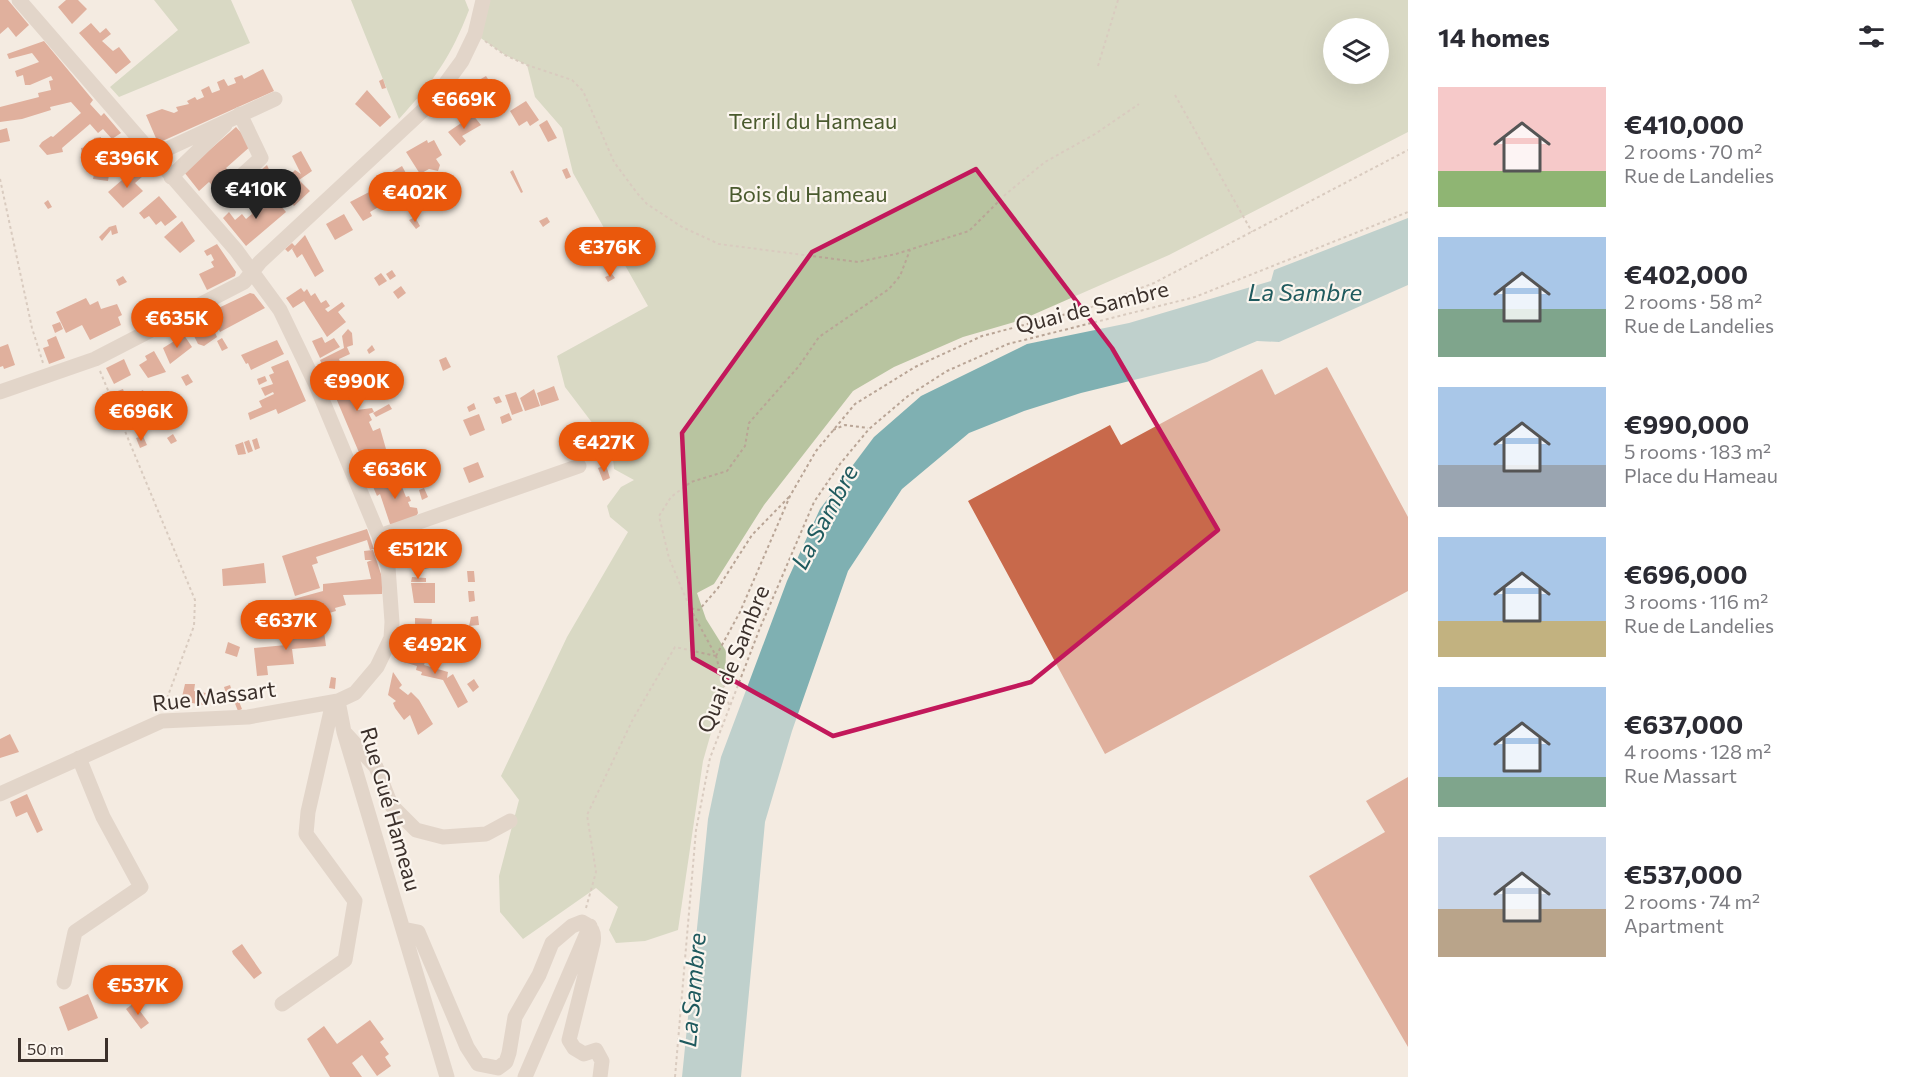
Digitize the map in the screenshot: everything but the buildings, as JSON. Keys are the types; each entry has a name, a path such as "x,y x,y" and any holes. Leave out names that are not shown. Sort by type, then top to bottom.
{"street":[{"path":"19,0 253,272 291,329 380,536 392,591 391,638 385,653 365,683 355,693 336,701 308,812 306,834 355,901 345,960 282,1004"},
{"path":"0,392 96,359 244,282 260,262 432,102 462,61 475,34 483,0"},
{"path":"152,156 275,99"},
{"path":"171,177 235,117"},
{"path":"235,117 261,159 239,178"},
{"path":"380,536 579,466"},
{"name":"Rue Massart","path":"0,794 162,721 248,717 336,701"},
{"name":"Rue Gué Hameau","path":"336,701 447,1077"},
{"path":"344,732 356,742 376,767 391,805 416,830 443,837 486,834 510,821"},
{"path":"64,982 75,932 141,887 103,817 79,758"},
{"path":"404,929 418,932 467,1047 478,1064 498,1068 506,1062 515,1017 539,975 552,944 572,926 586,924"},
{"path":"525,1077 586,924"},
{"path":"586,924 595,934 569,1040 574,1048 584,1054 596,1050 602,1060 600,1077"}],"path":[{"path":"1098,66 1118,0"},
{"path":"475,34 505,55 572,80 583,91 614,162 637,193 647,204 682,227 719,243 858,262 910,250 969,231 1006,194 1045,162 1095,134 1139,104"},
{"path":"1175,95 1252,232"},
{"path":"716,656 740,612 790,496 830,431 855,404 915,367 982,336 1089,308 1154,283 1408,150"},
{"path":"0,179 32,328 46,376"},
{"name":"Quai de Sambre","path":"675,1077 696,830 710,758 760,628 814,502 840,464 869,429 908,396 947,371 1008,344 1195,297 1408,212"},
{"path":"730,707 716,656 690,608 669,558 659,516 670,496 691,482 727,471 745,446 749,423 800,366 819,337 889,290 900,276 910,250"},
{"path":"96,359 195,600 194,626 164,702 162,721"},
{"path":"830,431 845,425 869,429"},
{"path":"690,608 699,610 718,588 752,535 790,496"},
{"path":"586,924 596,872 587,815 633,719 675,646 716,656"}],"highlighted area":[{"path":"976,169 1112,348 1218,530 1031,682 833,736 693,658 682,433 812,252"}],"green space":[{"path":"154,0 231,0 250,43 119,97 110,87 178,30"},
{"path":"351,0 465,0 469,10 448,55 422,93 399,119"},
{"name":"Bois du Hameau","path":"483,0 1408,0 1408,132 1169,255 1021,320 963,337 894,367 853,391 764,505 714,584 697,593 706,619 726,651 725,684 703,761 678,930 645,941 616,943 609,930 618,907 596,888 523,939 500,912 499,876 519,800 501,776 567,637 628,532 610,517 607,506 621,487 634,480 614,469 612,449 565,387 557,356 648,306 573,173 562,128 535,97 527,65 505,55 475,34"}],"water":[{"name":"La Sambre","path":"1408,218 1408,285 1279,342 1257,341 1207,362 1081,393 1024,411 969,433 902,489 848,571 792,731 765,822 741,1077 682,1077 708,819 721,757 787,581 820,509 874,437 921,396 1027,344 1129,323 1271,281 1274,270"}],"park label":[{"name":"Terril du Hameau","path":"813,121"}]}
